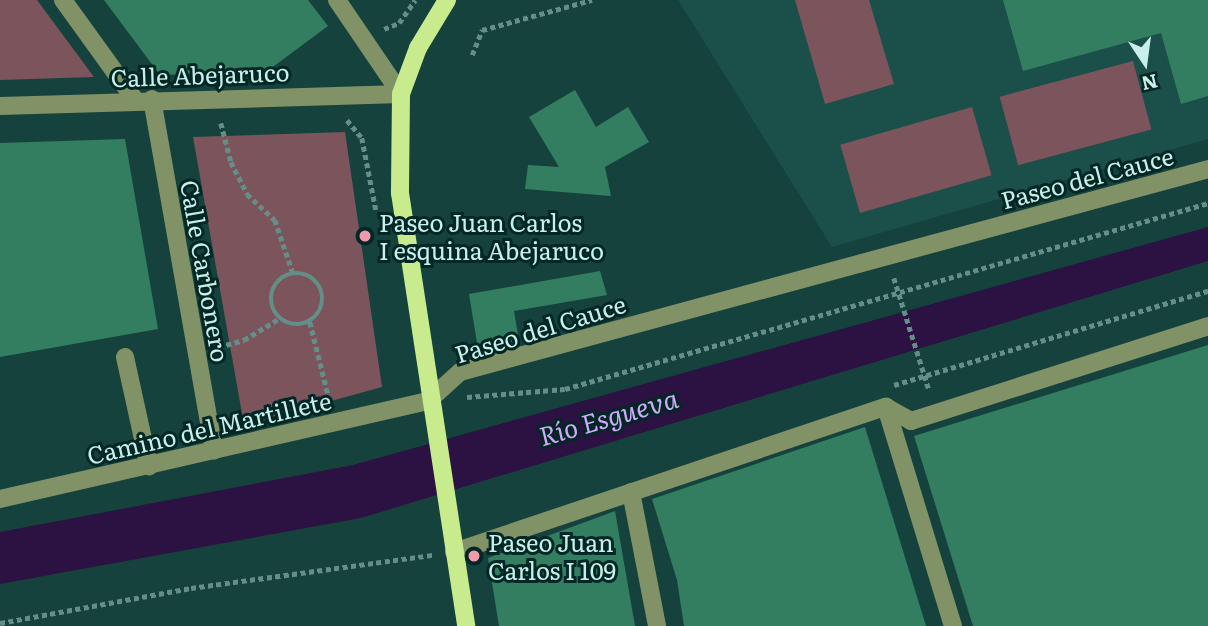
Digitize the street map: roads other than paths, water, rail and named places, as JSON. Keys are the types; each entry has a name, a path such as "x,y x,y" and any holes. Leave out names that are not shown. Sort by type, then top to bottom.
{"main road":[{"path":"447,0 418,48 401,94 400,193 428,401 466,626"}],"street":[{"name":"Calle Carbonero","path":"63,0 144,99 214,451"},
{"path":"337,0 401,94"},
{"name":"Calle Abejaruco","path":"0,106 144,99 401,94"},
{"name":"Paseo del Cauce","path":"428,401 460,372 1208,169"},
{"path":"454,552 886,407 911,421 1208,326"},
{"path":"125,357 149,466"},
{"name":"Camino del Martillete","path":"0,499 428,401"},
{"path":"886,407 953,626"},
{"path":"631,492 657,626"}],"water":[{"name":"Río Esgueva","path":"1208,227 1208,261 361,518 0,584 0,532 353,465"}],"place":[{"name":"Paseo Juan Carlos I esquina Abejaruco","path":"365,236"},
{"name":"Paseo Juan Carlos I 109","path":"474,556"}]}
